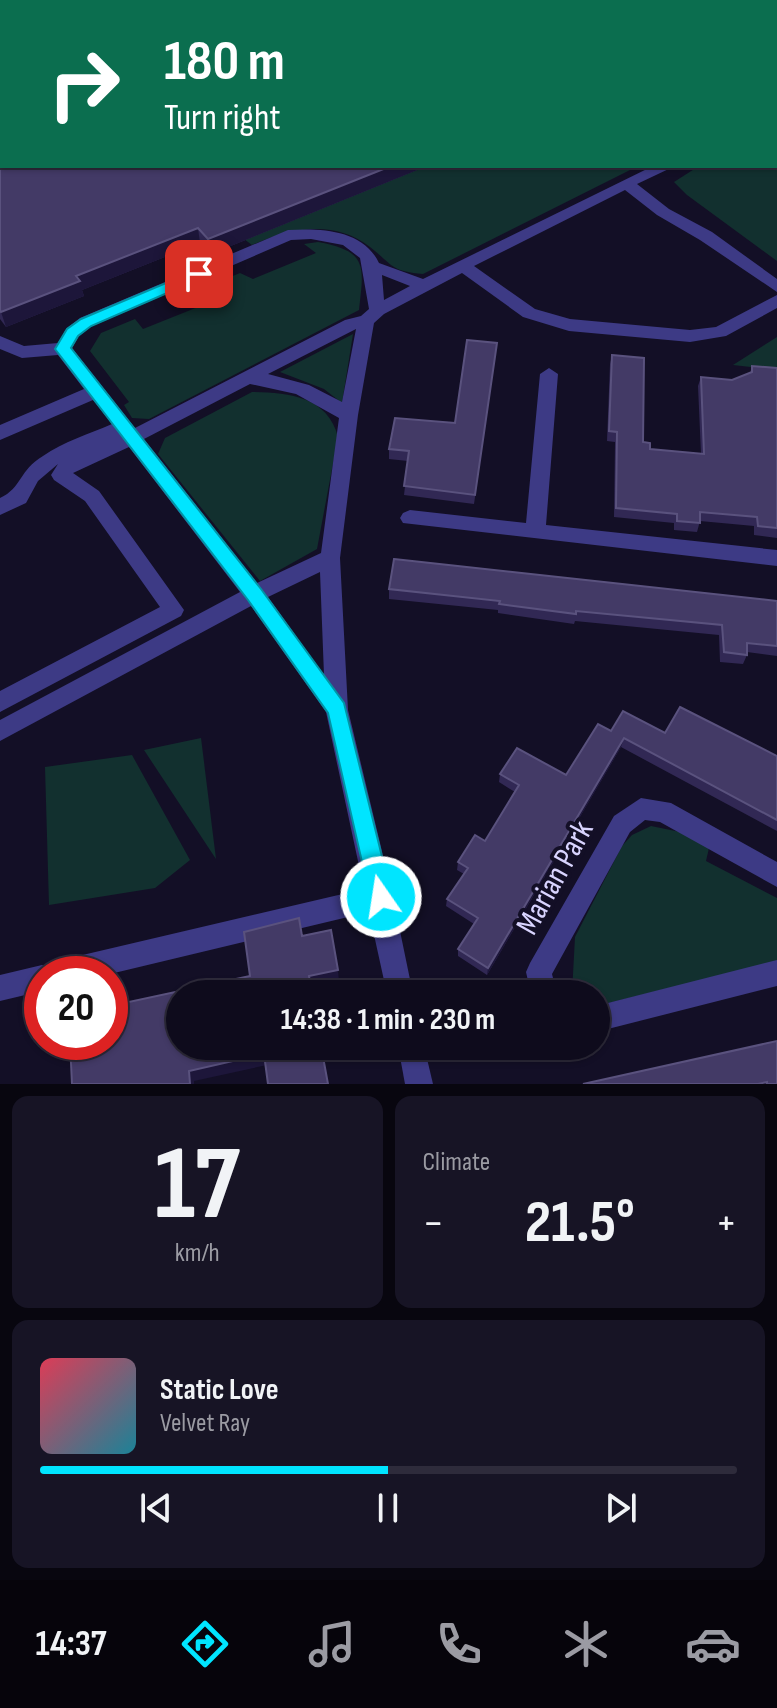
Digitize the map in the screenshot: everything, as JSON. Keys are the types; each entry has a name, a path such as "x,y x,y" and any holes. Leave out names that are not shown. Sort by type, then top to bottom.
{"street":[{"path":"0,702 174,610 92,496 66,481 131,438 372,316 424,285 662,168"},
{"path":"623,185 643,202 650,203 706,236 777,287"},
{"path":"63,349 73,332 86,322 288,235 311,234 356,245 368,255 372,266 372,316 349,415 330,558 337,710 397,980"},
{"path":"372,266 424,285"},
{"path":"463,266 529,313 544,320 583,326 690,336 720,332 777,301"},
{"path":"0,342 22,352 63,349"},
{"path":"63,349 254,594 337,710"},
{"path":"535,532 549,374"},
{"path":"251,378 293,384 315,393 349,415"},
{"path":"0,433 96,391"},
{"path":"0,507 19,498 26,489 29,477 50,460 131,438"},
{"path":"410,518 777,558"},
{"path":"0,731 254,594 330,558"},
{"name":"Marian Park","path":"541,980 539,972 622,824 641,809 663,811 777,875"},
{"path":"128,957 381,897"},
{"path":"610,1015 777,973"},
{"path":"0,988 24,982"},
{"path":"414,1060 419,1084"}],"green space":[{"path":"405,168 634,168 423,274 398,269 370,247 342,232 297,231 252,245 244,239"},
{"path":"696,168 777,168 777,261 687,195 674,182"},
{"path":"318,242 346,250 359,263 362,282 359,310 149,419 132,418 124,405 129,402 90,351 101,333 135,319 143,329 203,305 194,292 240,273 253,279 316,253 304,244"},
{"path":"353,334 342,403 324,389 280,372"},
{"path":"777,337 777,370 733,365"},
{"path":"252,392 293,396 316,405 333,423 338,437 317,549 260,581 158,454 165,438"},
{"path":"201,738 216,859 144,750"},
{"path":"132,755 190,860 155,888 49,905 45,767"},
{"path":"651,826 685,833 709,848 706,861 777,898 777,962 610,1003 610,980 573,980 575,937 622,846 632,835"}],"building":[{"path":"0,168 386,168 208,239 198,228 76,276 80,281 0,310"},
{"path":"467,340 497,343 475,495 404,486 409,451 389,449 395,418 455,423"},
{"path":"612,355 644,358 643,442 650,443 650,449 704,454 701,377 732,380 752,372 752,366 777,368 777,528 758,526 757,517 700,512 700,523 677,521 677,514 616,508 617,432 609,431"},
{"path":"394,559 777,601 777,646 747,643 747,655 724,652 722,625 576,611 576,614 499,604 500,601 389,589"},
{"path":"680,707 777,756 777,820 624,738 488,968 458,949 478,918 447,899 468,868 458,862 475,835 485,841 519,785 500,774 517,748 566,775 598,724 611,731 623,711 665,733"},
{"path":"299,918 302,936 331,930 338,970 309,976 310,980 231,980 250,976 244,932"},
{"path":"166,994 166,1060 238,1060 189,1071 190,1084 72,1084 71,1060 128,1060 128,1002"},
{"path":"777,1041 777,1084 583,1084"},
{"path":"265,1060 324,1060 328,1084 268,1084"}],"route":[{"path":"199,274 86,322 73,332 63,349 254,594 337,710 381,897"}]}
